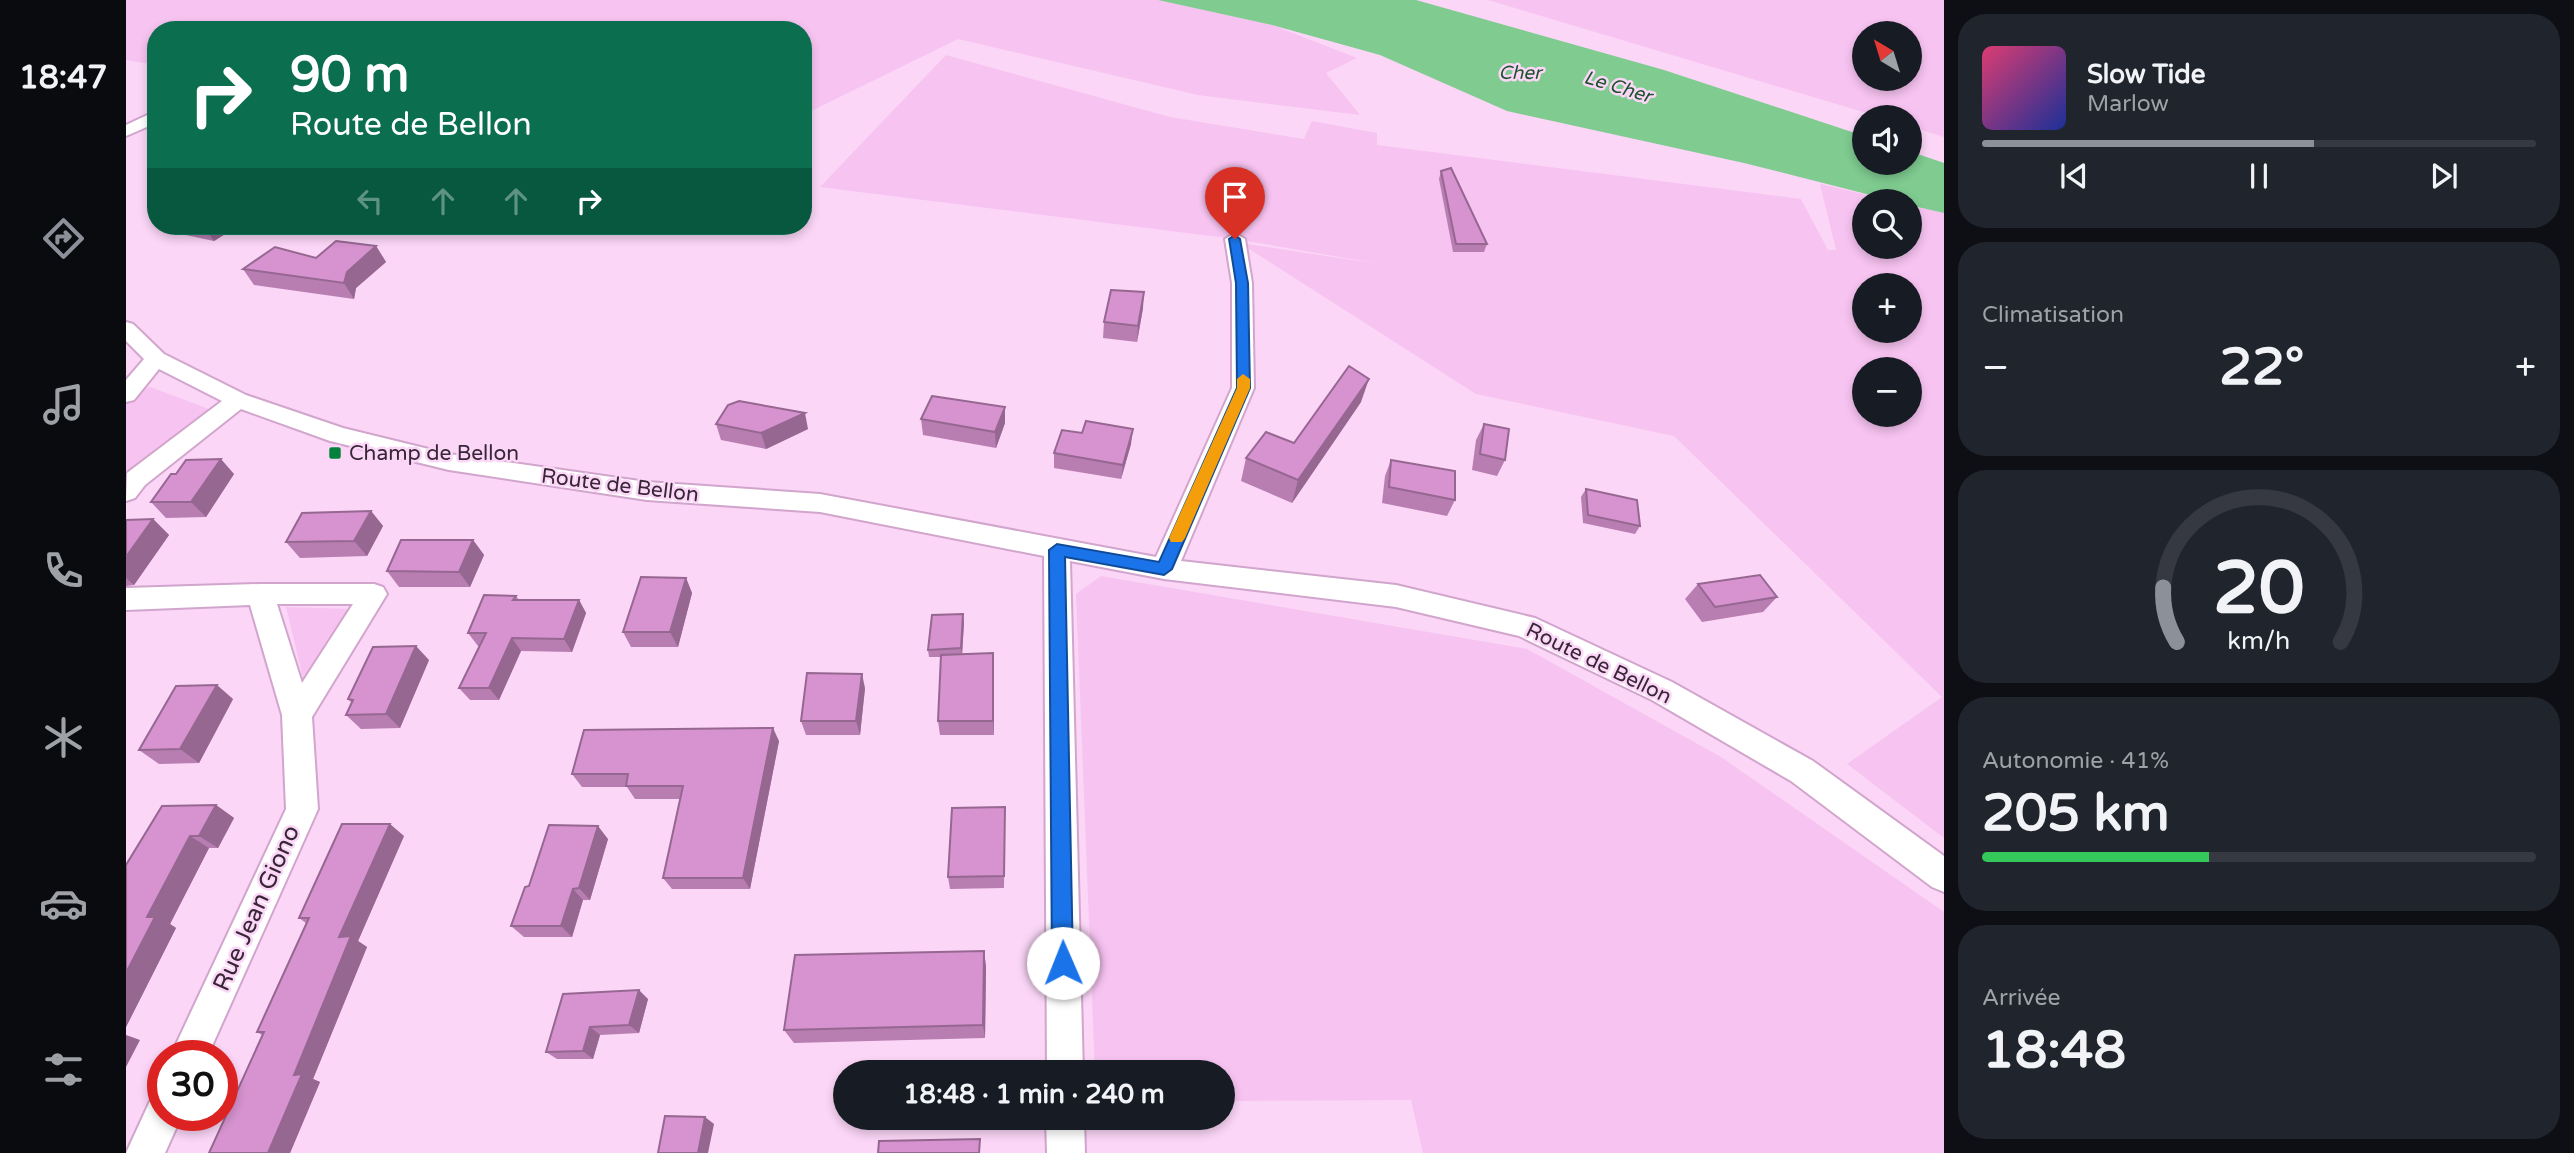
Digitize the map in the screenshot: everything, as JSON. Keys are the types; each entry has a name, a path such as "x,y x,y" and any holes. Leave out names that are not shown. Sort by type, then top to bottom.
{"street":[{"path":"126,131 147,120"},
{"path":"1164,569 1244,388 1242,283 1235,239"},
{"name":"Route de Bellon","path":"126,329 156,359 238,400 338,435 449,461 647,491 820,503 1164,569 1396,596 1525,626 1662,691 1802,771 1944,876"},
{"path":"126,395 156,359"},
{"path":"126,492 136,479 238,400"},
{"path":"1057,550 1065,1060"},
{"path":"126,599 260,594 374,594 297,715"},
{"name":"Rue Jean Giono","path":"196,1040 302,809 297,715 260,594"},
{"path":"1065,1130 1066,1153"},
{"path":"145,1153 155,1131"}],"shaded area":[{"path":"126,0 1158,0 1272,25 1357,58 1326,73 1360,115 1198,95 958,39 812,111 812,21 147,21 147,64 126,60"},
{"path":"1488,0 1944,0 1944,137 1922,130 1922,105 1852,105 1852,109"},
{"path":"946,55 1170,117 1304,139 1312,121 1377,133 1377,145 1801,199 1828,250 1836,250 1820,184 1852,191 1852,259 1922,259 1922,208 1944,213 1944,838 1847,764 1942,697 1674,436 1476,394 1240,243 1386,265 1235,239 820,187"},
{"path":"150,387 209,409 126,476 126,403 134,393"},
{"path":"1101,576 1527,649 1721,757 1944,912 1944,1153 1423,1153 1411,1100 1235,1101 1235,1060 1094,1060 1076,594"},
{"path":"286,607 351,609 305,686"}],"water":[{"name":"Cher","path":"1158,0 1416,0 1664,70 1852,132 1852,175 1922,175 1922,155 1944,163 1944,213 1922,208 1922,189 1852,190 1744,163 1507,111 1380,55 1272,25"}],"building":[{"path":"1451,168 1487,244 1456,244 1441,171"},
{"path":"336,241 376,246 347,272 344,283 243,269 275,247 316,258"},
{"path":"1111,290 1144,292 1138,326 1104,322"},
{"path":"1349,366 1369,379 1298,480 1246,458 1266,432 1294,443"},
{"path":"932,396 1005,407 995,432 921,419"},
{"path":"739,401 805,413 761,433 716,424 728,405"},
{"path":"1086,421 1133,429 1123,465 1054,453 1062,430 1082,433"},
{"path":"1484,424 1509,429 1505,460 1480,454"},
{"path":"221,459 191,502 151,502 171,474 176,474 186,460"},
{"path":"1391,460 1455,471 1455,500 1389,487"},
{"path":"1586,489 1637,500 1640,526 1588,515"},
{"path":"371,511 354,541 286,542 302,513"},
{"path":"153,519 126,557 126,520"},
{"path":"401,540 473,540 459,572 387,571"},
{"path":"1760,575 1777,597 1715,607 1698,584"},
{"path":"641,577 686,578 670,632 623,632"},
{"path":"484,595 516,596 513,600 579,600 564,639 512,638 489,688 459,688 486,633 468,633"},
{"path":"963,614 961,648 928,650 932,615"},
{"path":"416,646 386,714 346,715 353,700 348,699 373,647"},
{"path":"993,653 993,721 938,721 941,655"},
{"path":"807,673 862,674 856,721 801,721"},
{"path":"217,685 180,749 139,750 176,686"},
{"path":"773,728 743,878 663,878 683,786 626,786 628,774 572,774 584,730"},
{"path":"216,805 199,836 190,836 147,917 155,917 126,973 126,865 162,806"},
{"path":"1005,807 1004,876 948,877 952,808"},
{"path":"342,824 390,824 339,937 351,936 294,1075 302,1074 268,1153 209,1153 219,1131 238,1131 238,1089 264,1032 257,1032 309,918 299,918"},
{"path":"549,825 598,826 579,888 573,889 561,926 511,926 525,887 529,886"},
{"path":"984,951 983,1025 784,1030 795,955"},
{"path":"639,990 629,1025 590,1027 583,1051 546,1052 563,994"},
{"path":"665,1116 705,1117 698,1153 658,1153"},
{"path":"980,1139 979,1153 878,1153 879,1141"}],"slow traffic":[{"path":"1177,538 1244,388 1243,379"}],"place":[{"name":"Champ de Bellon","path":"335,453"}],"route":[{"path":"1063,963 1057,550 1164,569 1244,388 1242,283 1235,239"}],"water label":[{"name":"Le Cher","path":"1618,86"}]}
